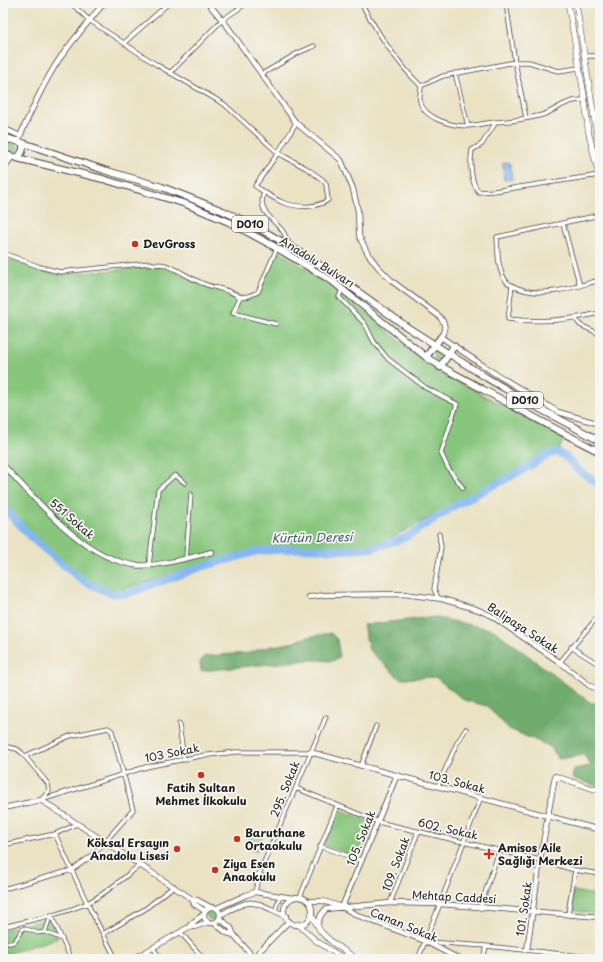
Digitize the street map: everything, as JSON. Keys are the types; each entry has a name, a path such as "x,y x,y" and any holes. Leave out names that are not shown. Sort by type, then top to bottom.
{"highway":[{"name":"D010","path":"15,158 3,152 4,143 6,138 20,140"},
{"path":"15,158 22,154 23,149 20,140"},
{"name":"Anadolu Bulvarı","path":"20,140 191,198 223,211 290,246 332,273 401,323 533,406 600,441"},
{"name":"Anadolu Bulvarı","path":"15,158 103,179 186,204 229,222 277,248 342,288 440,367 460,376 535,419 600,452"},
{"path":"426,357 440,337"},
{"path":"440,367 454,346"}],"main road":[{"path":"568,3 580,68 588,130 599,177"},
{"path":"576,3 584,56 597,115 600,154"},
{"path":"312,914 321,932 333,943 357,959"},
{"path":"298,924 315,940 341,958"}],"street":[{"path":"71,3 89,20 170,73 224,104 278,153 306,168 323,180 326,184 328,200 319,205 286,205 255,186 278,153 296,123"},
{"path":"3,128 20,140 57,63 73,39 104,3"},
{"path":"124,43 170,3"},
{"path":"208,3 262,74 296,123 341,160 353,190 358,210 359,236 368,254 393,282 445,322 445,327 440,337 491,371 558,412 600,424"},
{"path":"170,73 222,20 247,3"},
{"path":"361,3 384,42 410,75 422,86"},
{"path":"520,3 507,4 515,62 526,118"},
{"path":"262,74 298,52 314,46"},
{"path":"584,56 600,56"},
{"path":"422,86 443,76 515,62 529,62 558,71 580,68"},
{"path":"455,73 468,126"},
{"path":"422,86 420,102 422,108 427,113 437,119 453,124 468,126 543,115 565,103 579,99 585,100"},
{"path":"496,122 482,144 472,150 471,159 475,187 479,192 599,177"},
{"path":"3,169 15,158"},
{"path":"264,192 261,199 263,209 283,231 290,246"},
{"path":"600,215 497,237 498,260 506,282 518,289 535,293 580,286 600,280"},
{"path":"563,224 580,286"},
{"path":"3,253 40,267 60,272 150,263 153,265 164,264 203,284 220,288 240,297 249,296 258,292 277,248"},
{"path":"512,286 508,319 548,320 575,318 600,313"},
{"path":"342,288 339,297 365,324 374,342 388,358 426,388 457,404 441,453 448,468 463,488"},
{"path":"240,297 232,313 276,324"},
{"path":"575,318 580,325 600,334"},
{"name":"551 Sokak","path":"3,465 60,523 87,546 115,560 134,565 149,565 212,552"},
{"path":"149,565 158,490 176,475 185,483"},
{"path":"186,558 191,494"},
{"path":"438,598 434,589 441,547 439,534"},
{"name":"Balipaşa Sokak","path":"309,597 325,595 404,594 438,598 476,609 490,615 560,662 590,686 600,689"},
{"path":"560,662 600,614"},
{"path":"571,647 598,664 600,659"},
{"name":"295. Sokak","path":"255,892 310,752 326,717"},
{"path":"179,724 184,760"},
{"path":"361,766 376,726"},
{"path":"3,890 72,870 94,854 133,810 112,731 108,728 70,736 25,756"},
{"path":"438,786 457,743 466,729"},
{"path":"3,746 17,748 48,784 49,791 41,800 3,808"},
{"name":"103 Sokak","path":"41,800 146,767 184,760 236,752 310,752"},
{"name":"103. Sokak","path":"310,752 600,830"},
{"name":"105. Sokak","path":"342,908 397,775"},
{"name":"101. Sokak","path":"527,950 540,860 555,776 600,792"},
{"name":"602. Sokak","path":"296,788 378,822 540,860 575,870 600,874"},
{"path":"418,959 481,797"},
{"path":"41,800 192,899 210,907 217,908 246,894 255,892 293,898 300,897 308,901 311,907 312,914 304,923 298,924 289,921 286,916 286,904 293,898"},
{"path":"300,897 337,806"},
{"path":"3,845 55,834 77,824"},
{"name":"109. Sokak","path":"390,903 418,832"},
{"path":"55,834 87,903 116,959"},
{"path":"320,846 362,862"},
{"path":"480,908 499,851"},
{"path":"3,927 51,915 87,903 102,894 140,865"},
{"path":"568,914 575,870"},
{"path":"252,877 261,875"},
{"path":"103,934 145,909 174,886"},
{"path":"275,912 280,896"},
{"path":"192,899 194,904 205,912"},
{"name":"Mehtap Caddesi","path":"308,901 323,901 342,908 390,903 440,904 600,917"},
{"path":"134,959 189,928 194,928 211,922 237,906 250,902 259,904 286,916"},
{"path":"189,928 191,924 210,907"},
{"path":"217,908 220,916 231,928 234,935 253,958 289,921"},
{"path":"317,925 321,915 326,909 342,908"},
{"name":"Canan Sokak","path":"342,908 425,941 459,959"},
{"path":"205,912 205,918 227,933 234,935"},
{"path":"45,932 51,915"},
{"path":"51,915 71,959"},
{"path":"23,922 24,928"},
{"path":"24,928 38,933 45,932 62,939"},
{"path":"3,947 17,939 21,930 24,928"},
{"path":"182,932 204,959"},
{"path":"3,941 7,944"},
{"path":"425,941 527,950 574,957 600,958"},
{"path":"483,959 486,946"},
{"path":"153,948 161,959"},
{"path":"543,959 544,952"}],"green space":[{"path":"13,143 18,148 13,153 8,148"},
{"path":"279,251 342,293 432,368 564,438 558,452 549,454 372,548 305,548 259,551 223,559 113,592 83,581 3,506 3,258 58,275 163,266 198,283 221,289 245,298 259,293 276,252"},
{"path":"436,352 440,352 442,356 440,360 436,360 434,358 434,354"},
{"path":"434,617 494,630 591,703 600,703 600,787 572,778 574,769 591,766 584,755 558,759 551,747 509,729 487,706 464,700 435,677 400,679 369,650 363,625"},
{"path":"331,633 337,639 340,657 333,661 309,660 201,671 200,662 205,656 249,653 263,648 295,642 307,637"},
{"path":"340,809 372,823 357,857 326,846 324,843"},
{"path":"253,830 264,834 256,852 245,847"},
{"path":"573,891 600,896 600,915 572,910"},
{"path":"212,908 216,910 218,914 216,918 212,920 208,918 206,914 208,910"},
{"path":"48,919 58,938 3,955 3,930"}],"water":[{"path":"508,162 510,164 512,179 504,180 503,163"}],"waterway":[{"name":"Kürtün Deresi","path":"3,507 34,540 83,581 111,593 126,594 201,567 259,551 305,548 342,550 372,548 405,538 459,503 521,471 549,454 558,452 567,458 578,470 600,485"}],"place":[{"name":"DevGross","path":"135,244"},
{"name":"Fatih Sultan Mehmet İlkokulu","path":"201,775"},
{"name":"Baruthane Ortaokulu","path":"237,839"},
{"name":"Köksal Ersayın Anadolu Lisesi","path":"177,849"},
{"name":"Amisos Aile Sağlığı Merkezi","path":"489,854"},
{"name":"Ziya Esen Anaokulu","path":"215,870"}]}
